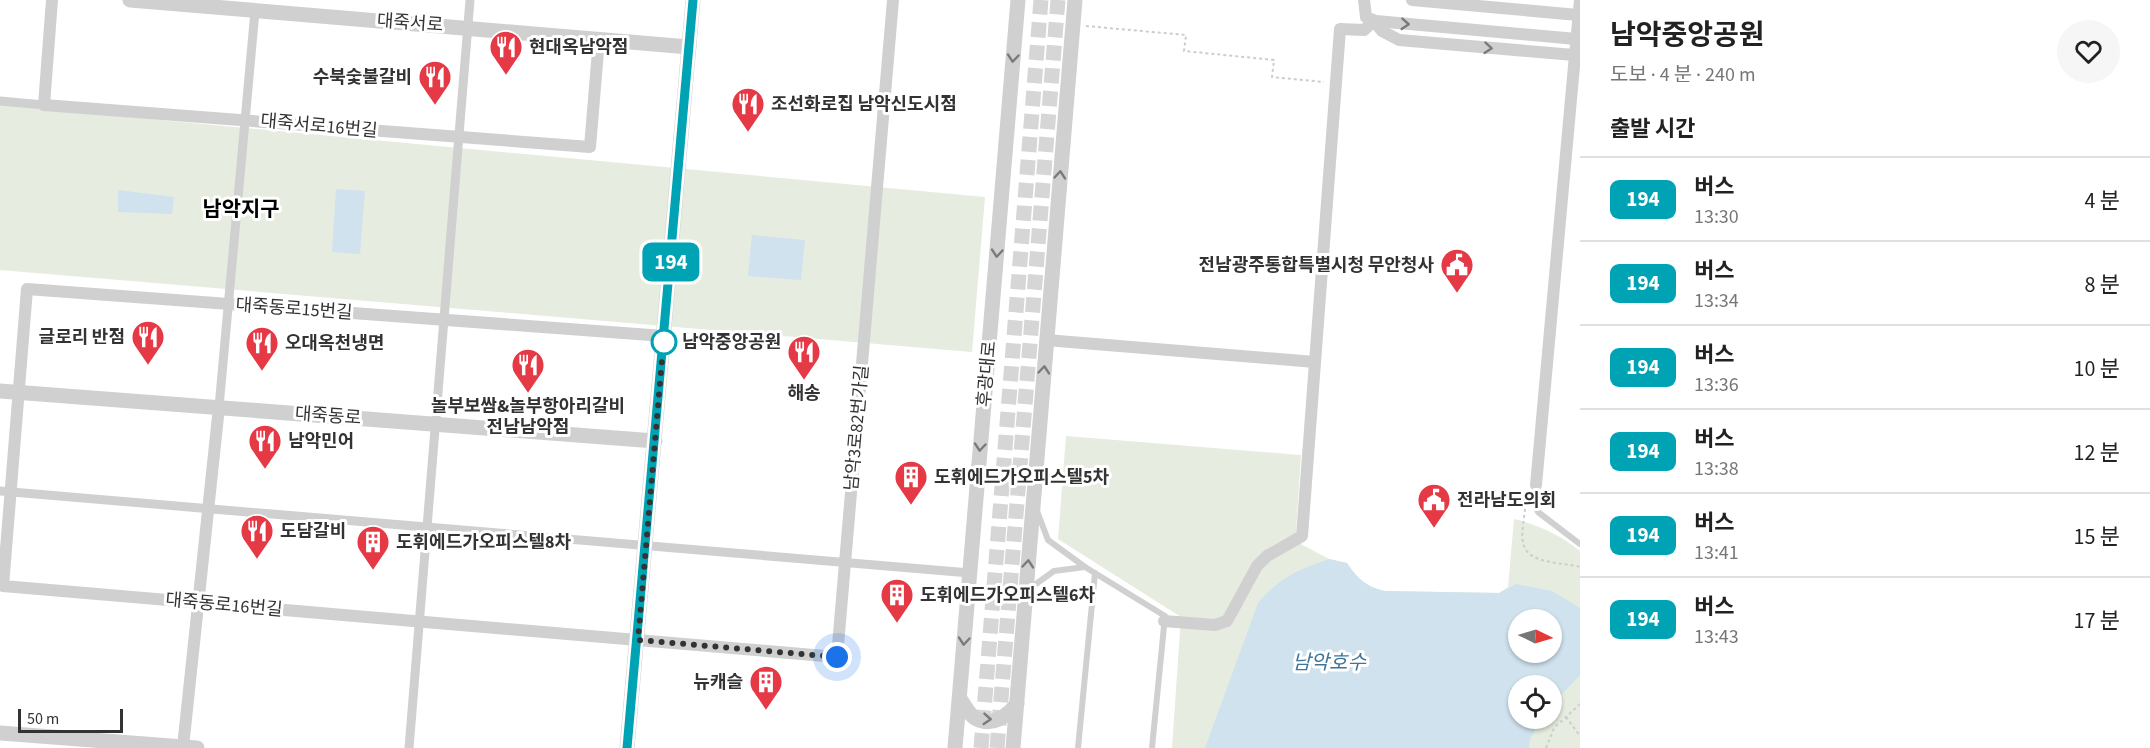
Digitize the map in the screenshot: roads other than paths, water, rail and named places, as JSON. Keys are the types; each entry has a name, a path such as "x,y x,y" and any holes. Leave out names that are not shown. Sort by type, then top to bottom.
{"street":[{"path":"0,101 44,105 52,0"},
{"name":"대죽서로","path":"130,0 255,6 689,47"},
{"path":"409,748 471,0"},
{"path":"627,748 693,0"},
{"name":"남악3로82번가길","path":"638,640 837,657 893,0"},
{"name":"후광대로","path":"956,748 1018,0"},
{"path":"1013,748 1075,0"},
{"path":"1364,0 1364,14 1382,31 1399,40 1574,55"},
{"path":"1412,0 1578,15"},
{"path":"1536,485 1580,0"},
{"path":"0,733 188,748 198,603 229,304 255,6"},
{"path":"1164,621 1215,625 1227,621 1257,566 1268,556 1302,536 1340,29 1364,30 1374,21 1576,39"},
{"name":"대죽서로16번길","path":"44,105 590,147 600,39"},
{"name":"대죽동로15번길","path":"18,392 27,289 664,336"},
{"path":"1046,340 1315,362"},
{"name":"대죽동로","path":"0,391 655,441"},
{"name":"대죽동로16번길","path":"18,392 5,492 3,586 638,640"},
{"path":"5,492 970,573"},
{"path":"960,699 974,718 990,722 1006,718 1017,704"}],"lane":[{"path":"1536,485 1535,506 1545,518 1580,544"},
{"path":"1033,502 1048,540 1085,567 1165,616 1152,748"},
{"path":"1026,591 1054,571 1085,567"},
{"path":"1078,748 1095,573"}],"water":[{"path":"336,189 365,191 360,254 332,252"},
{"path":"118,190 174,197 172,214 118,212"},
{"path":"752,235 805,240 801,280 748,276"},
{"name":"남악호수","path":"1329,559 1347,563 1363,582 1385,591 1499,593 1516,584 1552,591 1580,608 1580,675 1562,694 1562,675 1508,675 1508,729 1536,729 1530,739 1529,748 1205,748 1258,603 1274,587 1299,571"}],"tunnel":[{"path":"981,748 1041,0"},
{"path":"997,748 1058,0"}],"place":[{"name":"현대옥남악점","path":"506,76"},
{"name":"수북숯불갈비","path":"435,106"},
{"name":"조선화로집 남악신도시점","path":"748,133"},
{"name":"전남광주통합특별시청 무안청사","path":"1457,294"},
{"name":"남악중앙공원","path":"664,342"},
{"name":"글로리 반점","path":"148,366"},
{"name":"오대옥천냉면","path":"262,372"},
{"name":"해송","path":"804,381"},
{"name":"놀부보쌈&놀부항아리갈비 전남남악점","path":"528,394"},
{"name":"남악민어","path":"265,470"},
{"name":"도휘에드가오피스텔5차","path":"911,506"},
{"name":"전라남도의회","path":"1434,529"},
{"name":"도담갈비","path":"257,560"},
{"name":"도휘에드가오피스텔8차","path":"373,571"},
{"name":"도휘에드가오피스텔6차","path":"897,624"},
{"name":"뉴캐슬","path":"766,711"}],"district":[{"name":"남악지구","path":"241,209"}]}
